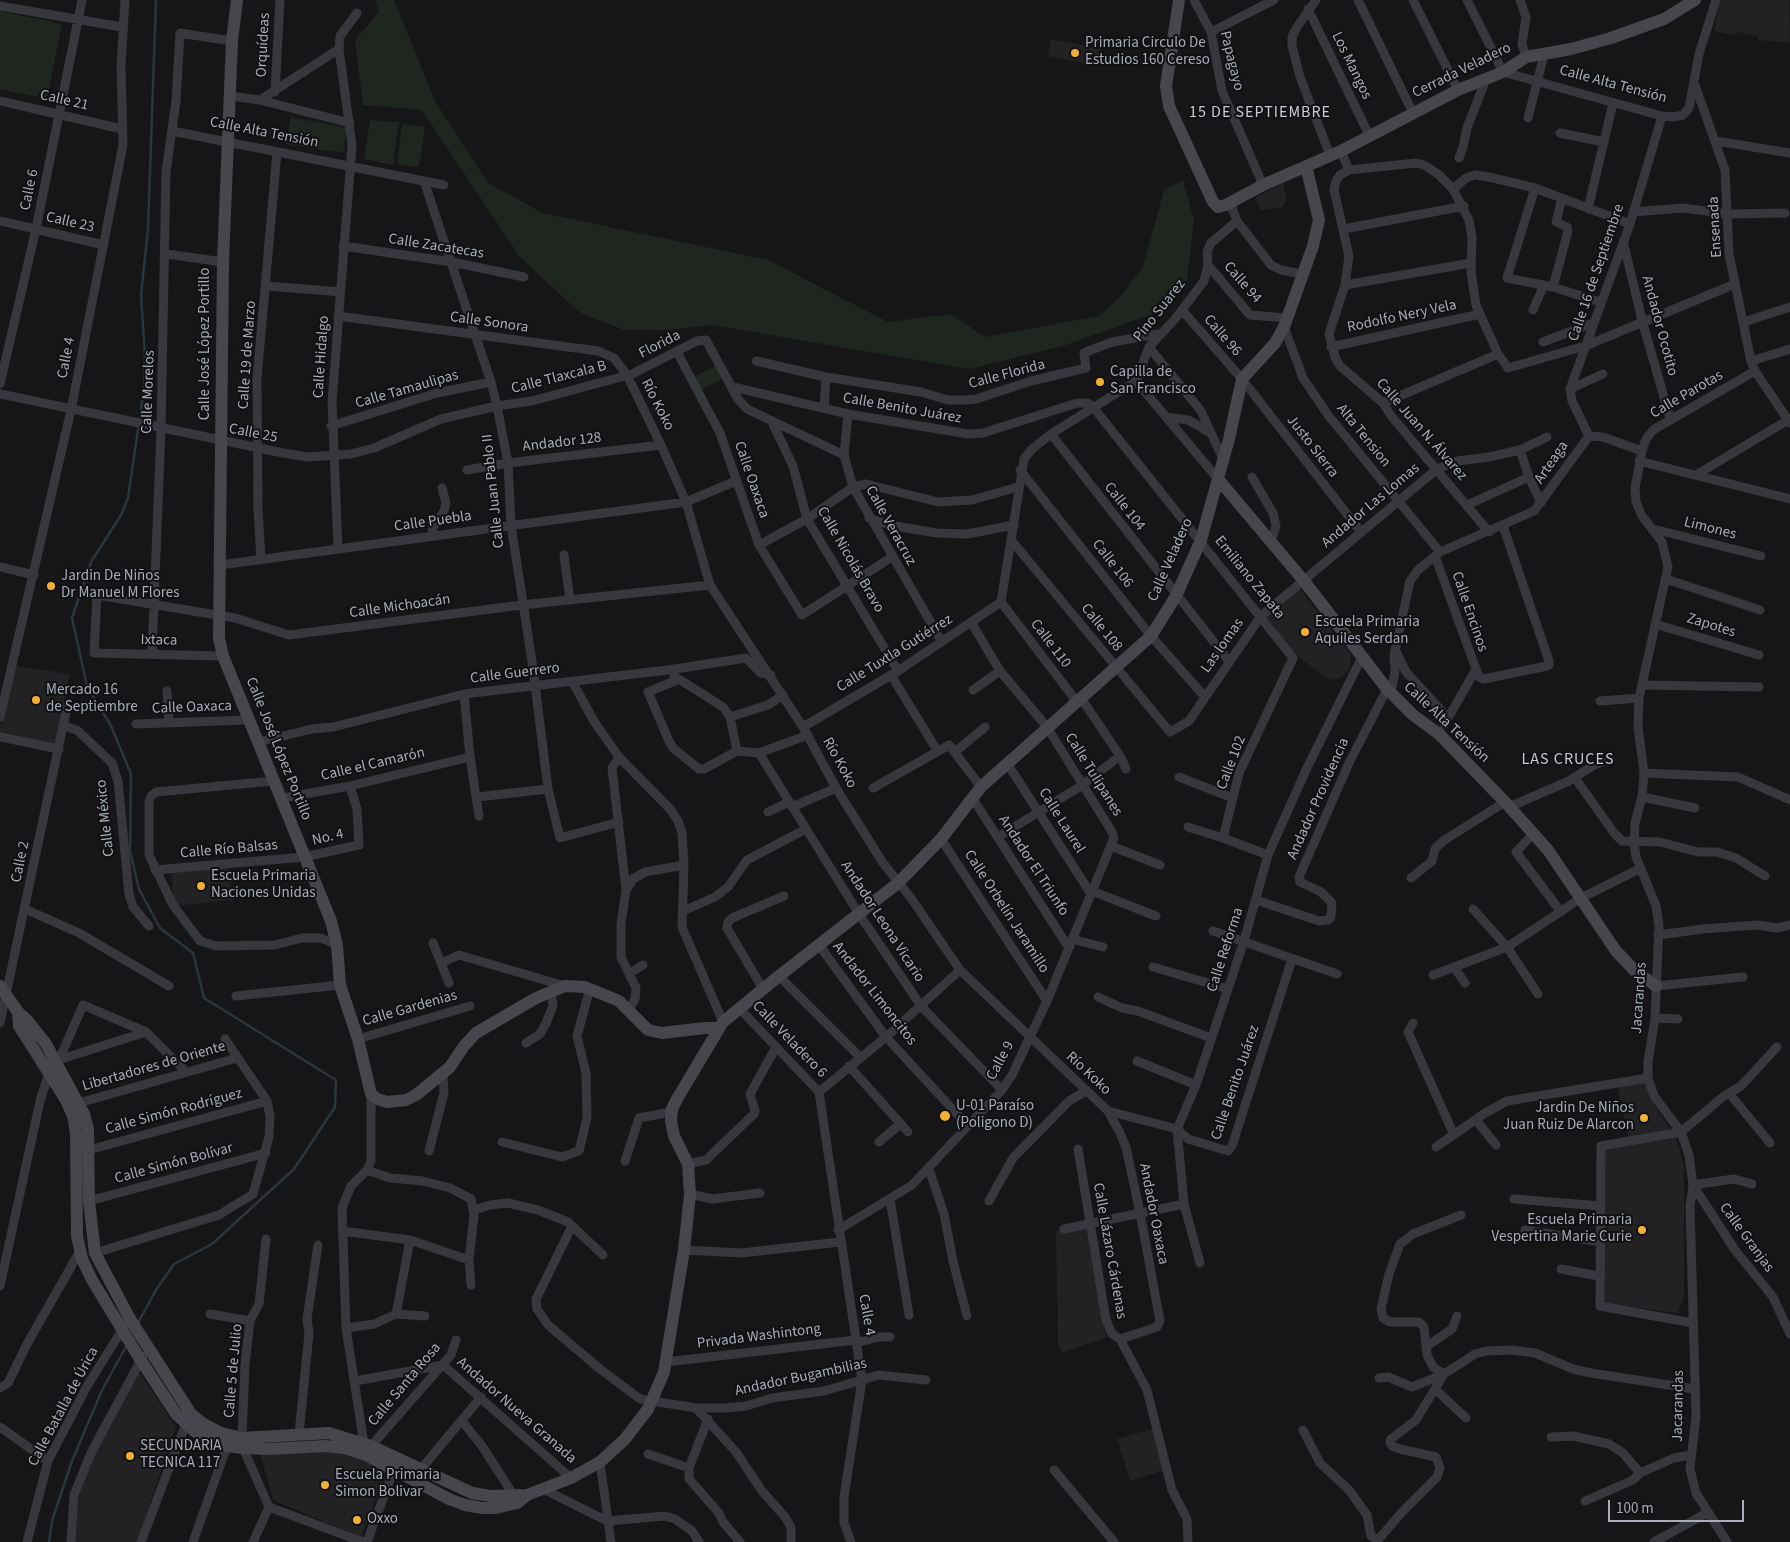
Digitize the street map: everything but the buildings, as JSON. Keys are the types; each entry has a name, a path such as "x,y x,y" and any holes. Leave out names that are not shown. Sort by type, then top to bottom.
{"main road":[{"name":"Calle José López Portillo","path":"237,0 232,41 222,262 219,638 222,656 259,742 331,921 337,945 340,985 358,1039 371,1094"},
{"path":"1179,0 1166,86 1169,106 1213,202 1218,207 1230,203 1263,185 1310,164"},
{"name":"Cerrada Veladero","path":"1310,164 1458,90 1503,72 1526,57 1544,55 1611,38 1664,19 1695,0"},
{"name":"Calle Veladero","path":"672,1112 677,1099 721,1025 739,1008 898,883 941,839 981,787 1152,636 1176,596 1200,540 1218,479 1242,379 1275,343 1285,322 1313,246 1318,220 1310,164"},
{"name":"Calle Alta Tensión","path":"1218,479 1304,581 1389,692 1413,715 1439,734 1507,804 1548,850 1616,951 1634,970 1656,986"},
{"path":"371,1094 377,1099 387,1102 406,1100 416,1095 443,1075 476,1034 490,1023 551,991 565,986 590,988 619,1001 648,1030 662,1034 721,1025"},
{"path":"2,989 57,1060 79,1103 88,1129 89,1201 95,1253 140,1359 176,1414 202,1423 243,1443 269,1449 325,1446 345,1448 366,1455 464,1505 496,1508 571,1478 600,1462 625,1439 651,1406 666,1362 684,1250 690,1194 688,1164 674,1136 672,1112"},
{"path":"18,1012 19,1026 69,1108 76,1133 77,1236 80,1251 92,1280 148,1347 194,1431 227,1446 299,1434 329,1433 368,1445 472,1493 520,1498"}],"street":[{"name":"Calle 6","path":"0,384 36,229 82,0"},
{"name":"Calle 4","path":"0,717 71,410 123,145 122,27 125,0"},
{"name":"Orquídeas","path":"275,92 280,0"},
{"name":"Papagayo","path":"1194,0 1211,32 1222,91 1263,185"},
{"path":"1250,0 1255,9"},
{"path":"1211,32 1274,0"},
{"path":"1316,0 1294,32 1292,46 1300,77 1333,154 1349,170"},
{"path":"1358,0 1414,113"},
{"path":"1413,0 1458,90"},
{"path":"1467,0 1503,72"},
{"path":"1520,0 1526,17 1522,44 1526,57"},
{"path":"1694,84 1699,54 1716,0"},
{"path":"6,4 78,21 122,27"},
{"name":"Los Mangos","path":"1308,9 1369,135"},
{"path":"349,167 352,145 339,49 340,36 357,13"},
{"name":"Calle Morelos","path":"152,654 161,429 166,254 166,172 172,131 180,33 232,41"},
{"name":"Orquídeas","path":"260,100 339,49"},
{"path":"1528,118 1539,81 1544,55"},
{"name":"Calle Alta Tensión","path":"1503,72 1662,116 1674,117 1683,115 1689,108 1694,84"},
{"path":"1459,158 1464,147 1466,128 1486,78"},
{"name":"Ensenada","path":"1694,84 1725,170 1730,254 1751,361 1755,371 1789,422"},
{"name":"Calle Alta Tensión","path":"230,96 260,100 350,123"},
{"name":"Calle 21","path":"0,101 122,129"},
{"path":"1588,209 1614,103"},
{"name":"Calle 16 de Septiembre","path":"1570,389 1600,302 1630,224 1662,116"},
{"name":"Calle Alta Tensión","path":"172,131 444,185"},
{"path":"1560,133 1604,142"},
{"path":"1716,141 1790,153"},
{"name":"Calle 19 de Marzo","path":"261,560 257,379 267,286 277,152"},
{"path":"1331,347 1329,334 1346,285 1350,256 1334,190 1336,181 1349,170 1416,163 1424,165 1438,174 1453,189 1464,206 1469,220 1472,237 1472,288 1480,314 1498,354 1508,368 1512,369 1585,346 1643,324 1735,284"},
{"name":"Calle Hidalgo","path":"338,550 331,426 349,167"},
{"path":"1453,189 1466,178 1475,175 1535,188 1630,224"},
{"name":"Calle Juan Pablo II","path":"424,182 452,262 497,406 508,463 511,525 548,789 560,838 619,822"},
{"path":"1535,188 1507,278 1549,286 1600,302"},
{"path":"1533,310 1549,286 1568,231 1567,228 1556,222 1562,198"},
{"path":"1230,203 1237,221 1271,265 1281,270 1302,274"},
{"path":"1344,229 1464,206"},
{"path":"1633,212 1683,208 1729,214 1785,213"},
{"name":"Calle 23","path":"0,221 104,245"},
{"name":"Pino Suarez","path":"1136,381 1149,347 1182,310 1204,281 1208,265 1207,252 1211,242 1237,221"},
{"name":"Andador Ocotito","path":"1624,240 1643,324 1670,418"},
{"name":"Calle Zacatecas","path":"343,246 452,262 524,277"},
{"path":"166,254 222,262"},
{"path":"1346,285 1471,263"},
{"name":"Calle 94","path":"1208,265 1250,315 1285,322"},
{"path":"267,286 341,292"},
{"path":"1744,322 1790,307"},
{"name":"Calle 96","path":"1182,310 1242,379"},
{"name":"Rodolfo Nery Vela","path":"1331,347 1480,314"},
{"name":"Calle Sonora","path":"338,316 606,353 614,358 627,375"},
{"name":"Alta Tension","path":"1285,322 1303,378 1328,415 1398,501 1438,554"},
{"path":"1544,342 1593,322"},
{"name":"Calle Florida","path":"756,361 826,377 921,392 948,400 976,399 1031,381 1086,368 1084,353 1112,342 1159,334"},
{"name":"Florida","path":"627,375 697,341 706,340 733,387"},
{"path":"1149,347 1201,411 1223,459"},
{"name":"Calle Juan N. Álvarez","path":"1331,347 1340,366 1383,403 1489,532"},
{"path":"1751,361 1790,349"},
{"name":"Calle Oaxaca","path":"677,352 717,426 759,545 802,615 848,585"},
{"path":"1383,403 1498,354"},
{"name":"Calle Parotas","path":"1642,451 1646,439 1653,430 1670,418 1755,371"},
{"path":"1589,436 1572,401 1570,389 1603,374"},
{"name":"Calle Tlaxcala B","path":"497,406 532,401 627,375"},
{"name":"Río Koko","path":"627,375 686,502 710,585 771,675 806,731 836,788 898,883 911,898 960,970 1028,1037 1108,1111"},
{"path":"824,408 826,377"},
{"name":"Justo Sierra","path":"1242,379 1361,532"},
{"path":"1001,602 1012,541 1020,470 1024,459 1032,449 1051,434 1136,381 1218,479"},
{"name":"Calle Tamaulipas","path":"331,426 437,393 491,382"},
{"path":"733,387 747,409 844,455"},
{"name":"Calle Benito Juárez","path":"733,387 848,414 968,434 983,433 1077,403 1088,403 1093,407"},
{"name":"Calle 25","path":"0,394 222,442 308,457 351,454 374,448 441,419 497,406"},
{"path":"1093,407 1200,540"},
{"name":"Calle Veracruz","path":"848,414 844,455 853,487 869,518 942,642"},
{"path":"1166,417 1188,420 1211,433"},
{"name":"Calle Nicolás Bravo","path":"772,422 793,466 807,518 848,585 894,673"},
{"path":"1696,475 1789,422"},
{"name":"Calle 104","path":"1051,434 1228,660"},
{"name":"Arteaga","path":"1489,532 1526,516 1542,503 1589,436 1603,437 1642,451"},
{"name":"Andador Las Lomas","path":"1304,581 1437,469 1458,461 1489,458 1520,450 1546,437"},
{"name":"Andador 128","path":"467,470 508,463 661,445"},
{"path":"1520,450 1529,477 1542,503"},
{"name":"Jacarandas","path":"1642,451 1635,488 1636,502 1662,542 1668,567 1644,686 1639,698 1639,734 1644,773 1642,797 1634,823 1634,843 1641,868 1656,906 1658,935 1655,1018 1648,1062 1648,1078 1654,1096 1680,1132 1689,1155 1693,1185 1690,1206 1696,1416 1691,1455 1691,1482 1707,1513 1727,1542"},
{"path":"1639,461 1790,499"},
{"name":"Calle 106","path":"1020,470 1152,636 1205,696"},
{"path":"1252,477 1273,513 1276,526 1271,543"},
{"path":"1467,505 1529,477"},
{"name":"Calle Puebla","path":"220,565 686,502 736,481"},
{"path":"759,545 807,518 853,487 866,484 945,502 972,500 1018,487"},
{"path":"434,536 432,529 444,511 446,503 442,488"},
{"path":"869,518 889,525 937,533 967,534 1014,525"},
{"path":"1439,734 1477,674 1484,679 1549,665 1503,526"},
{"name":"Limones","path":"1653,529 1761,556"},
{"name":"Andador Providencia","path":"1256,900 1319,921 1328,920 1331,917 1332,903 1321,892 1300,882 1299,877 1349,763 1389,692 1395,672 1394,656 1410,581 1418,570 1438,554 1489,532"},
{"name":"Emiliano Zapata","path":"1200,540 1294,658"},
{"name":"Calle 108","path":"1012,541 1170,732"},
{"name":"Calle Encinos","path":"1438,554 1477,674"},
{"path":"564,555 570,600"},
{"path":"848,585 892,557"},
{"path":"0,567 34,574"},
{"path":"1666,579 1760,610"},
{"name":"Las lomas","path":"1170,732 1189,721 1228,660 1261,616 1304,581"},
{"name":"Calle Michoacán","path":"94,653 97,595 219,615 289,635 522,605 710,585"},
{"name":"Calle Tuxtla Gutiérrez","path":"737,751 760,753 806,731 1001,602"},
{"name":"Calle 110","path":"1001,602 1079,700 1120,756 1126,769"},
{"name":"Calle Tulipanes","path":"971,622 1000,671 1047,727 1081,786 1112,832 1112,842"},
{"name":"Zapotes","path":"1655,624 1759,655"},
{"path":"1396,649 1406,672 1441,710 1445,722"},
{"name":"Ixtaca","path":"94,653 222,656"},
{"name":"Calle Reforma","path":"1200,1263 1184,1204 1177,1129 1196,1085 1244,941 1268,855 1306,770 1362,657"},
{"name":"Calle Guerrero","path":"259,742 312,729 333,727 464,694 668,670 746,658 761,673 771,675"},
{"name":"Calle 102","path":"1223,838 1239,773 1294,658"},
{"path":"668,670 677,680 723,707 730,717 737,751 704,769 699,769 673,748 648,692 677,680"},
{"path":"973,690 1000,671"},
{"path":"894,673 937,750"},
{"path":"572,681 595,723 619,757 670,809 678,820 682,833 684,864 682,927 721,1025"},
{"path":"1644,686 1759,687"},
{"path":"167,691 169,723"},
{"path":"464,694 470,756 480,816"},
{"path":"730,717 768,705 783,695"},
{"path":"1600,701 1639,698"},
{"name":"Calle 2","path":"0,1023 2,989 25,909 60,750 67,707"},
{"name":"Calle Oaxaca","path":"136,724 249,720"},
{"name":"Calle México","path":"64,726 77,730 112,763 118,781 130,894 133,907 148,926"},
{"path":"873,788 937,750 952,748 985,727"},
{"path":"0,737 60,750"},
{"path":"952,748 981,787"},
{"name":"Andador Leona Vicario","path":"760,753 859,914 921,1006 1002,1090"},
{"name":"Calle el Camarón","path":"282,798 350,786 470,756"},
{"path":"998,837 1081,786 1120,756"},
{"path":"619,757 612,768 626,890 621,924 621,957 636,988 635,998 629,1010"},
{"path":"1411,878 1432,861 1435,849 1443,841 1507,804 1575,778 1594,765 1610,760"},
{"name":"Calle Laurel","path":"1007,763 1092,893"},
{"path":"1644,773 1738,777 1790,800"},
{"path":"1179,777 1232,798"},
{"path":"1575,778 1614,833 1622,841 1634,843 1660,842 1698,852 1717,852 1736,858 1765,876"},
{"path":"274,781 156,792 151,796 149,802 149,854 173,905 200,941 216,946 275,945 302,938 321,938 337,945"},
{"name":"No. 4","path":"304,857 359,845 357,809 350,786"},
{"path":"768,812 836,788"},
{"path":"477,797 548,789"},
{"path":"1642,797 1695,808"},
{"name":"Andador El Triunfo","path":"973,799 1071,943"},
{"path":"1188,828 1223,838 1268,855"},
{"path":"682,911 715,897 728,886 747,860 806,829"},
{"path":"1533,834 1516,852 1561,912"},
{"name":"Calle Orbelín Jaramillo","path":"941,839 1047,1001"},
{"path":"1112,842 1160,865"},
{"name":"Calle 9","path":"838,1230 912,1185 1002,1090 1012,1075 1028,1037 1047,1001 1112,842"},
{"name":"Calle Río Balsas","path":"156,870 304,857"},
{"path":"626,890 633,878 645,872 684,864"},
{"path":"1433,975 1507,947 1581,898 1641,868"},
{"path":"1092,893 1156,916"},
{"path":"763,989 727,928 728,922 732,918 784,896"},
{"path":"25,909 79,934 169,986"},
{"path":"1473,909 1507,947 1538,994"},
{"path":"1658,935 1703,929 1756,925 1777,928 1790,925"},
{"path":"1213,932 1244,941 1336,974"},
{"path":"433,943 449,983"},
{"path":"1071,943 1103,947"},
{"name":"Andador Limoncitos","path":"819,945 886,1037 968,1126"},
{"path":"441,963 459,955 565,986"},
{"name":"Calle Benito Juárez","path":"1108,1111 1177,1129 1188,1139 1228,1151 1232,1146 1292,959"},
{"path":"630,973 643,965"},
{"path":"1154,967 1228,989"},
{"path":"1454,967 1465,983"},
{"path":"819,1092 886,1037 960,970"},
{"path":"779,976 860,1057"},
{"path":"1656,986 1743,977"},
{"path":"236,996 340,985"},
{"path":"502,1142 562,1157 579,1151 587,1118 586,1073 577,1036 590,988"},
{"path":"526,1043 540,1034 546,1023 553,1006 551,991"},
{"path":"1098,997 1122,1008 1138,1011 1211,1038"},
{"path":"57,1060 83,1006 146,1032 186,1072"},
{"name":"Calle Gardenias","path":"358,1039 470,1006"},
{"name":"Calle Veladero 6","path":"739,1008 819,1092"},
{"path":"1655,1018 1678,1019"},
{"path":"1413,1023 1408,1032 1454,1135"},
{"path":"57,1060 146,1032"},
{"path":"95,1253 198,1222 235,1206 253,1194 270,1137 270,1116 267,1101 225,1040"},
{"path":"688,1164 706,1160 755,1112 750,1094 776,1047"},
{"path":"1693,1323 1600,1306 1601,1146 1680,1132 1740,1086 1777,1047"},
{"name":"Libertadores de Oriente","path":"79,1103 237,1058"},
{"path":"1136,1062 1196,1085"},
{"path":"849,1066 908,1132"},
{"path":"0,1286 40,1102 49,1073"},
{"path":"429,1151 444,1093 443,1075"},
{"path":"1436,1147 1500,1103 1518,1098 1648,1078"},
{"path":"989,1201 1013,1158 1070,1101 1086,1091"},
{"name":"Calle 4","path":"819,1092 838,1230 862,1380 844,1497 844,1523 852,1542"},
{"path":"368,1445 346,1328 342,1208 351,1186 367,1170 370,1161 371,1094"},
{"path":"1729,1094 1770,1142"},
{"name":"Calle Simón Rodríguez","path":"88,1150 267,1101"},
{"name":"Andador Oaxaca","path":"1108,1111 1126,1147 1140,1213 1159,1325 1120,1339"},
{"path":"625,1161 639,1118 672,1112"},
{"path":"1476,1120 1496,1145"},
{"path":"879,1142 900,1124"},
{"name":"Calle Lázaro Cárdenas","path":"1078,1149 1106,1320 1112,1334 1120,1339 1147,1390 1172,1490 1187,1519 1188,1542"},
{"name":"Calle Simón Bolívar","path":"89,1201 266,1152"},
{"path":"929,1169 944,1214 953,1261 967,1316"},
{"path":"367,1170 390,1178 450,1188 471,1199 474,1210 469,1260 471,1286"},
{"path":"1693,1185 1734,1179 1752,1184"},
{"name":"Calle Granjas","path":"1693,1185 1735,1250 1773,1297 1790,1334"},
{"path":"690,1194 712,1199 760,1193"},
{"path":"890,1198 909,1315"},
{"path":"1514,1199 1600,1206"},
{"path":"474,1210 490,1205 508,1203 538,1210 568,1222 603,1255"},
{"path":"1064,1228 1184,1204"},
{"path":"1444,1374 1434,1367 1428,1355 1424,1327 1418,1322 1390,1322 1384,1318 1381,1309 1389,1274 1397,1250 1404,1239 1460,1215"},
{"name":"Andador Bugambilias","path":"572,1226 535,1304 548,1325 600,1369 651,1406 696,1408 746,1406 772,1398 824,1391 879,1375 926,1380"},
{"path":"1524,1230 1600,1242"},
{"path":"342,1231 410,1240 469,1260"},
{"name":"Calle 5 de Julio","path":"243,1443 245,1364 250,1321 259,1304 266,1238"},
{"path":"396,1314 410,1240"},
{"path":"684,1250 741,1254 840,1242"},
{"path":"299,1434 309,1333 307,1319 318,1245"},
{"path":"0,1388 8,1383 80,1251"},
{"path":"1561,1269 1599,1276"},
{"path":"210,1314 250,1321"},
{"path":"346,1328 374,1324 396,1314 425,1316"},
{"path":"1427,1346 1452,1329 1457,1316"},
{"name":"Calle Batalla de Úrica","path":"27,1542 48,1461 86,1388 126,1323"},
{"name":"Privada Washintong","path":"666,1362 890,1337"},
{"name":"Calle Santa Rosa","path":"368,1445 443,1365 451,1355 456,1340"},
{"path":"71,1542 74,1495 90,1453 148,1347"},
{"path":"1379,1378 1388,1377 1412,1387 1444,1374 1475,1354 1487,1351 1535,1353 1573,1368 1695,1390"},
{"name":"Andador Nueva Granada","path":"355,1381 443,1365 571,1478"},
{"path":"1303,1430 1320,1463 1350,1490 1366,1515 1371,1536 1378,1540 1436,1477 1440,1468 1436,1456 1400,1449 1392,1446 1390,1442 1391,1439 1416,1420 1444,1374"},
{"path":"1435,1389 1466,1418"},
{"path":"421,1469 480,1398"},
{"path":"696,1408 736,1452 762,1490 786,1518 791,1528 791,1542"},
{"path":"141,1542 188,1418"},
{"path":"708,1419 689,1468 689,1479 719,1513 723,1522 740,1542"},
{"path":"462,1421 520,1498"},
{"path":"0,1426 48,1461"},
{"path":"1551,1437 1573,1436 1609,1444 1624,1453 1640,1473"},
{"path":"243,1443 270,1507 363,1542"},
{"path":"193,1542 227,1446"},
{"path":"648,1454 689,1468"},
{"path":"1585,1500 1633,1480 1640,1473 1674,1458 1691,1455"},
{"path":"600,1462 611,1542"},
{"path":"367,1542 394,1470"},
{"path":"1054,1470 1114,1542"},
{"path":"543,1489 607,1521 665,1516 683,1524 699,1542"},
{"path":"253,1542 270,1507"},
{"path":"1654,1542 1707,1513"},
{"path":"1673,1532 1678,1542"}],"shaded area":[{"path":"375,0 394,0 435,101 488,183 543,213 768,260 888,322 951,314 985,337 1099,316 1119,298 1143,267 1164,190 1183,180 1194,220 1187,280 1158,312 1063,346 969,369 712,325 668,330 624,330 579,312 520,257 422,110 363,105 355,40 379,12"},
{"path":"1720,0 1789,0 1790,43 1758,40 1757,36 1739,32 1733,35 1714,31"},
{"path":"0,11 62,24 47,99 0,89"},
{"name":"Primaria Circulo De Estudios 160 Cereso","path":"1051,39 1101,49 1098,66 1048,56"},
{"path":"291,117 347,128 343,153 285,144"},
{"path":"370,120 399,122 393,165 364,159"},
{"path":"402,124 425,127 419,167 397,164"},
{"path":"1283,183 1287,200 1281,208 1261,210 1255,198"},
{"path":"717,365 722,379 701,390 695,376"},
{"name":"Escuela Primaria Aquiles Serdan","path":"1300,589 1351,655 1349,669 1340,678 1333,680 1327,678 1294,653 1266,617"},
{"name":"Mercado 16 de Septiembre","path":"16,666 70,674 55,745 0,734 0,726"},
{"name":"Escuela Primaria Naciones Unidas","path":"229,866 232,900 174,906 171,871"},
{"name":"Jardin De Niños Juan Ruiz De Alarcon","path":"1645,1080 1655,1106 1671,1131 1629,1140 1617,1085"},
{"name":"Escuela Primaria Vespertina Marie Curie","path":"1676,1138 1684,1165 1684,1297 1678,1313 1603,1303 1603,1148"},
{"path":"1086,1227 1106,1338 1063,1352 1058,1345 1056,1231"},
{"name":"SECUNDARIA TECNICA 117","path":"138,1370 176,1427 137,1542 74,1542 80,1491 88,1467"},
{"path":"1155,1428 1165,1470 1130,1481 1117,1439"},
{"name":"Escuela Primaria Simon Bolivar","path":"344,1451 388,1469 361,1537 273,1500 260,1453"}],"waterway":[{"path":"138,1323 156,1290 174,1264 212,1244 294,1169 335,1107 336,1080 204,998 193,953 160,928 139,889 130,851 131,774 111,726 87,686 72,618 91,562 121,515 128,498 144,389 145,357 141,295 148,229 156,0"},
{"path":"49,1542 52,1521 72,1461 102,1390 127,1345"}],"place":[{"name":"Primaria Circulo De Estudios 160 Cereso","path":"1075,53"},
{"name":"Capilla de San Francisco","path":"1100,382"},
{"name":"Jardin De Niños Dr Manuel M Flores","path":"51,586"},
{"name":"Escuela Primaria Aquiles Serdan","path":"1305,632"},
{"name":"Mercado 16 de Septiembre","path":"36,700"},
{"name":"Escuela Primaria Naciones Unidas","path":"201,886"},
{"name":"U-01 Paraíso (Poligono D)","path":"945,1116"},
{"name":"Jardin De Niños Juan Ruiz De Alarcon","path":"1644,1118"},
{"name":"Escuela Primaria Vespertina Marie Curie","path":"1642,1230"},
{"name":"SECUNDARIA TECNICA 117","path":"130,1456"},
{"name":"Escuela Primaria Simon Bolivar","path":"325,1485"},
{"name":"Oxxo","path":"357,1520"}],"district":[{"name":"15 DE SEPTIEMBRE","path":"1260,113"},
{"name":"LAS CRUCES","path":"1568,760"}]}
